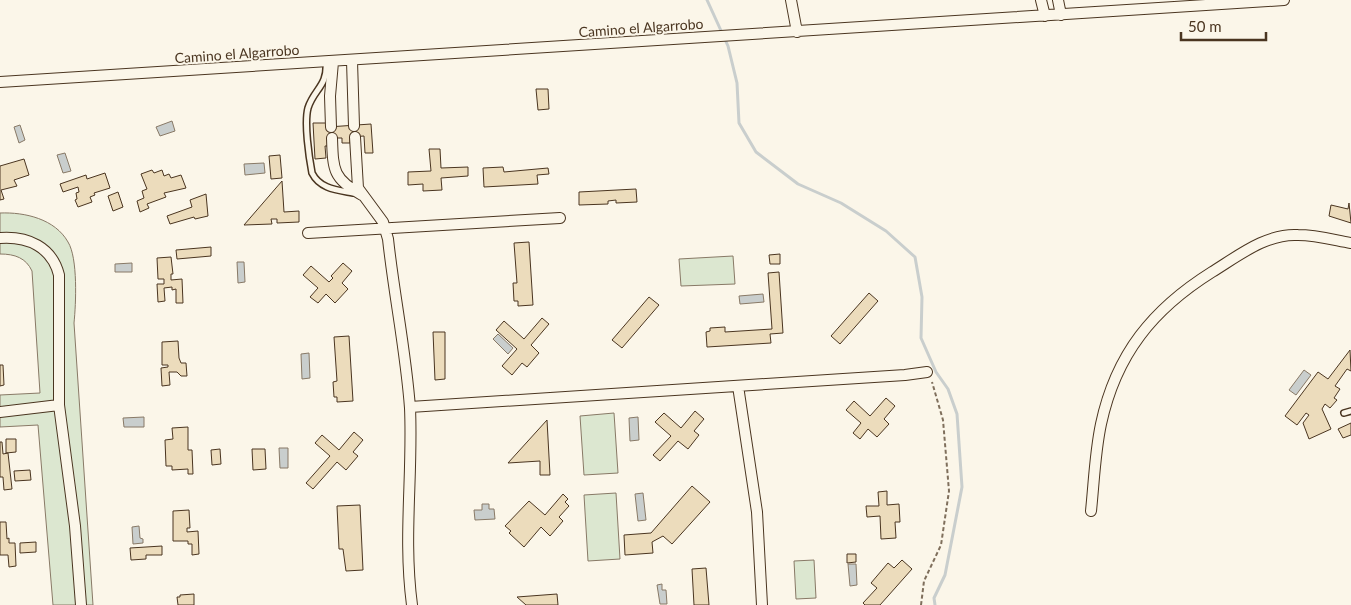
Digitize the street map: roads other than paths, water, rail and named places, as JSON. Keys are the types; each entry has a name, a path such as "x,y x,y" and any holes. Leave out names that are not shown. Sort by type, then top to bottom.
{"street":[{"path":"791,0 797,32"},
{"path":"1042,0 1045,16"},
{"path":"1058,0 1061,15"},
{"name":"Camino el Algarrobo","path":"0,82 714,38 1284,0"},
{"path":"352,61 357,178 362,195"},
{"path":"329,62 331,127"},
{"path":"332,138 334,171 344,184 362,195 378,214 386,228 410,406 411,458 406,522 407,560 412,605"},
{"path":"308,233 560,218"},
{"path":"1091,511 1100,431 1108,399 1127,356 1143,330 1162,309 1185,289 1267,240 1296,234 1351,243"},
{"path":"0,238 17,237 36,244 50,256 57,267 60,286 58,405 75,526 81,605"},
{"path":"410,406 738,386 927,372"},
{"path":"738,386 757,512 762,605"},
{"path":"0,412 58,405"}],"lane":[{"path":"329,62 323,84 311,102 308,112 312,173 317,181 326,187 362,195"},
{"path":"1344,414 1351,411"}],"waterway":[{"path":"707,0 728,46 737,83 739,123 756,152 798,184 841,203 886,231 915,257 922,297 921,338 936,372 948,389 957,414 962,487 945,575 934,598 935,605"}]}
